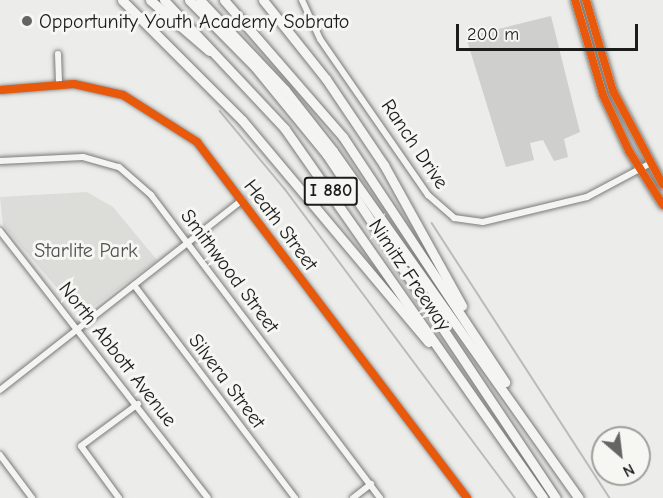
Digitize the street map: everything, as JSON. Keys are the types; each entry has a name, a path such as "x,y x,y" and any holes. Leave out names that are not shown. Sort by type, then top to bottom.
{"highway":[{"path":"122,0 242,120 474,400"},
{"path":"150,0 243,81"},
{"name":"Nimitz Freeway","path":"164,0 243,81 322,178 543,498"},
{"path":"189,0 255,67 327,155 556,498"},
{"path":"200,0 285,90 333,151 579,498"},
{"name":"Nimitz Freeway","path":"224,0 256,32 343,136 584,498"},
{"path":"231,0 256,32"},
{"path":"263,0 327,79 384,165 482,346"}],"main road":[{"path":"575,0 603,95 639,170 663,205"},
{"path":"586,0 613,91 649,164 663,185"}],"street":[{"name":"Ranch Drive","path":"302,0 320,39 433,202 446,214 474,222 596,194 649,164"},
{"path":"58,54 59,85"},
{"name":"Heath Street","path":"0,90 74,84 141,103 197,142 467,498"},
{"name":"Smithwood Street","path":"0,161 83,157 119,167 151,195 380,498"},
{"path":"0,390 242,200"},
{"name":"North Abbott Avenue","path":"0,231 138,404 208,498"},
{"name":"Silvera Street","path":"134,285 294,498"},
{"path":"119,498 81,446 138,404"},
{"path":"0,455 32,498"},
{"path":"352,498 371,484"}],"green space":[{"name":"Starlite Park","path":"87,192 113,207 157,260 81,316 3,225 0,197"}],"building":[{"path":"551,16 580,132 564,139 568,157 554,161 543,140 530,143 534,160 506,167 466,37"}],"waterway":[{"path":"220,111 285,189 515,498"},
{"path":"432,223 610,498"}],"cycle path":[{"path":"575,0 603,95 629,151 663,205"},
{"path":"586,0 613,91 663,185"},
{"path":"0,90 74,84 123,95 197,142 467,498"}],"place":[{"name":"Opportunity Youth Academy Sobrato","path":"27,21"}]}
